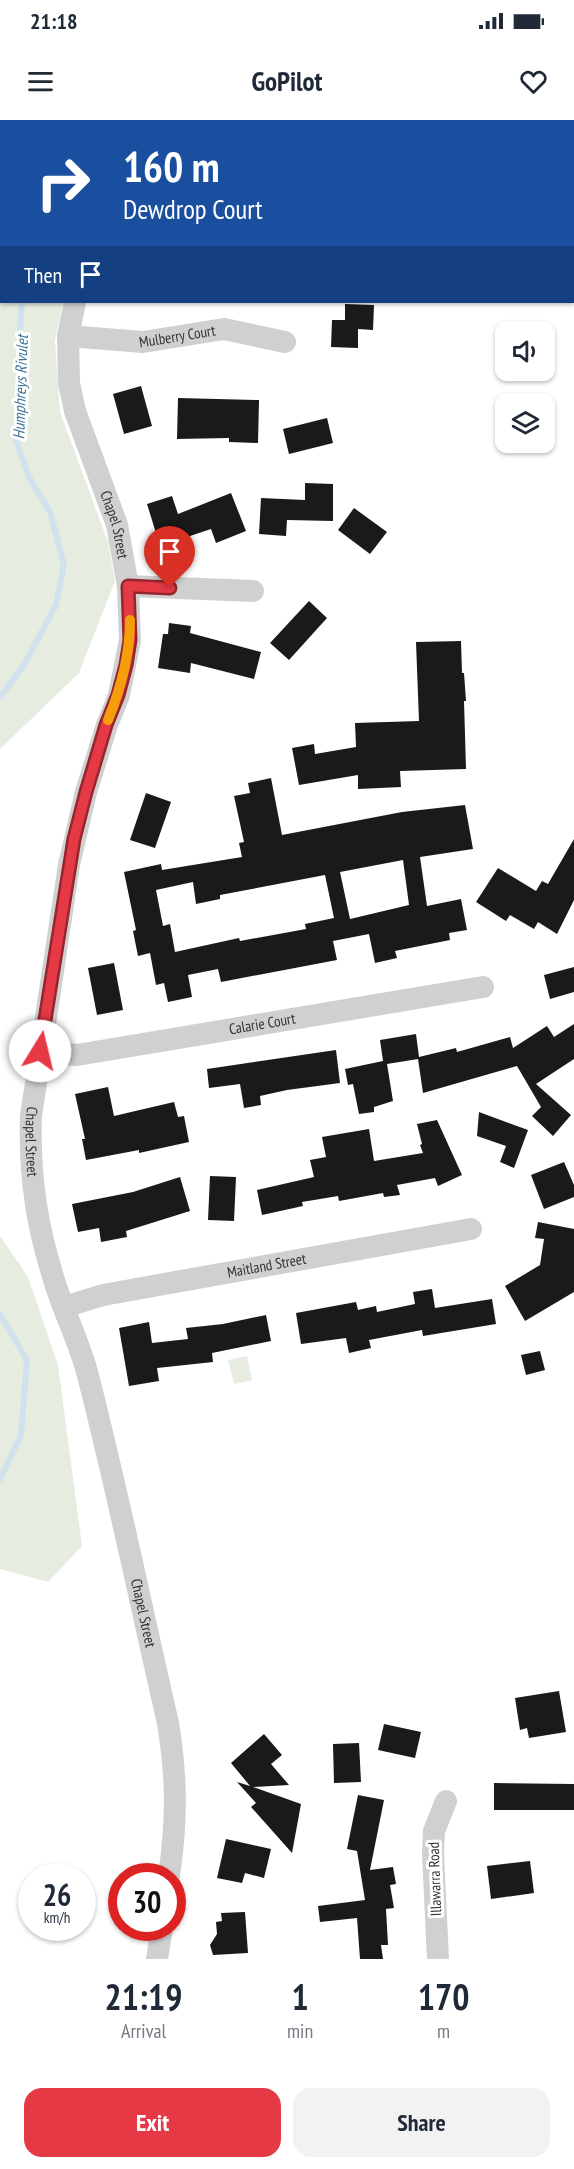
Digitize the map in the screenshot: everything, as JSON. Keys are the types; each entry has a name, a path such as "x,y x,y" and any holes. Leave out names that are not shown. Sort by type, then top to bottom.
{"street":[{"name":"Chapel Street","path":"75,303 68,336 69,383 75,411 117,525 128,586 130,640 118,695 106,725 72,848 40,1051 31,1116 30,1146 41,1233 52,1275 86,1368 168,1723 174,1764 176,1803 170,1863"},
{"name":"Mulberry Court","path":"68,336 143,342 224,329 285,342"},
{"path":"128,586 253,591"},
{"name":"Calarie Court","path":"40,1051 77,1055 483,987"},
{"name":"Maitland Street","path":"64,1307 103,1295 471,1229"},
{"name":"Illawarra Road","path":"438,1959 434,1831 446,1802"},
{"path":"158,1959 160,1941"}],"shaded area":[{"path":"0,303 63,303 55,341 60,412 108,542 115,581 79,673 0,749"},
{"path":"0,1236 28,1277 58,1365 82,1546 48,1582 0,1569"},
{"path":"247,1356 252,1380 234,1384 228,1360"}],"building":[{"path":"345,304 374,305 373,330 358,329 358,348 331,347 332,320 345,320"},
{"path":"141,386 152,426 124,434 113,394"},
{"path":"178,398 259,400 258,443 229,442 229,438 177,439"},
{"path":"327,418 333,443 289,454 283,429"},
{"path":"305,483 333,484 333,521 287,520 286,536 259,534 261,498 305,500"},
{"path":"231,493 246,531 216,543 211,529 160,546 147,504 172,496 178,514"},
{"path":"354,508 387,532 370,554 338,530"},
{"path":"309,601 327,618 289,660 270,643"},
{"path":"169,623 191,626 190,633 261,652 254,679 191,663 190,673 158,668 163,634 168,634"},
{"path":"461,641 466,701 464,701 466,769 400,771 401,787 358,789 358,775 299,785 292,748 314,744 315,754 356,747 355,723 419,721 416,642"},
{"path":"271,778 282,835 402,812 465,805 473,849 420,857 427,906 461,899 467,930 449,933 450,940 395,951 397,958 375,963 369,934 333,941 337,960 221,982 218,969 188,975 192,997 168,1002 164,983 156,985 150,953 138,956 133,931 136,930 124,872 161,864 162,870 242,857 239,843 244,842 234,796 250,793 248,783","holes":["403,860 409,905 350,919 340,872","325,875 334,918 305,924 306,929 240,941 239,938 175,952 170,924 163,926 156,890 193,882 196,904 220,899 220,895"]},
{"path":"146,793 171,802 155,848 130,840"},
{"path":"574,839 574,900 557,934 538,922 534,929 510,915 506,921 476,902 498,868 536,891 542,881 548,884"},
{"path":"114,963 123,1010 97,1015 88,968"},
{"path":"574,967 574,992 550,999 544,975"},
{"path":"574,1024 574,1059 536,1084 571,1115 553,1136 532,1116 541,1107 517,1066 423,1093 418,1059 387,1064 393,1101 374,1107 374,1112 359,1114 353,1084 348,1085 345,1069 383,1061 380,1040 416,1034 419,1057 456,1048 457,1052 510,1037 513,1048 547,1026 554,1037"},
{"path":"336,1050 340,1083 260,1096 261,1105 244,1108 240,1084 209,1088 207,1069"},
{"path":"108,1087 114,1116 174,1102 178,1117 184,1116 189,1142 139,1153 139,1150 86,1160 82,1139 85,1139 75,1094"},
{"path":"479,1112 528,1130 514,1168 500,1162 506,1146 477,1136"},
{"path":"437,1120 462,1175 438,1186 435,1178 397,1185 400,1195 384,1197 383,1193 339,1201 338,1196 302,1202 303,1206 262,1215 257,1190 314,1177 310,1160 326,1157 322,1137 369,1129 374,1161 423,1153 417,1124"},
{"path":"564,1162 574,1185 574,1197 544,1209 531,1175"},
{"path":"210,1176 236,1177 234,1221 208,1220"},
{"path":"180,1177 190,1211 126,1231 127,1237 101,1242 99,1228 78,1232 72,1204 133,1192"},
{"path":"538,1222 574,1229 574,1292 525,1321 505,1286 540,1265 544,1239 535,1238"},
{"path":"432,1289 435,1308 492,1299 496,1324 423,1336 422,1330 369,1340 371,1348 349,1353 346,1338 301,1344 296,1313 356,1302 358,1310 376,1306 377,1312 415,1304 413,1292"},
{"path":"266,1315 271,1341 212,1353 213,1362 157,1368 159,1381 129,1386 119,1328 149,1322 152,1343 188,1339 186,1328 223,1324"},
{"path":"540,1351 545,1370 526,1375 521,1355"},
{"path":"559,1691 566,1732 529,1738 527,1728 520,1730 515,1698"},
{"path":"384,1724 421,1732 415,1758 378,1750"},
{"path":"264,1734 282,1755 271,1764 289,1785 253,1787 301,1804 292,1853 251,1807 256,1803 237,1782 250,1786 231,1763"},
{"path":"359,1743 361,1782 334,1783 333,1744"},
{"path":"494,1783 574,1784 574,1810 494,1810"},
{"path":"358,1795 384,1800 370,1870 393,1867 396,1884 390,1885 394,1908 386,1909 388,1945 381,1945 383,1959 360,1959 357,1918 320,1922 318,1906 365,1900 357,1851 347,1849"},
{"path":"226,1839 271,1849 264,1878 245,1873 242,1883 217,1878"},
{"path":"530,1861 534,1893 491,1899 487,1866"},
{"path":"245,1912 248,1953 213,1955 210,1945 217,1934 216,1922 222,1921 221,1913"}],"waterway":[{"name":"Humphreys Rivulet","path":"0,697 24,665 56,605 64,565 50,512 30,479 16,441 23,303"},
{"name":"Humphreys Rivulet","path":"0,1314 27,1360 21,1435 0,1479"}],"slow traffic":[{"path":"108,720 126,665 130,620"}],"route":[{"path":"40,1051 74,839 106,725 118,695 126,665 130,640 128,586 170,588"}]}
